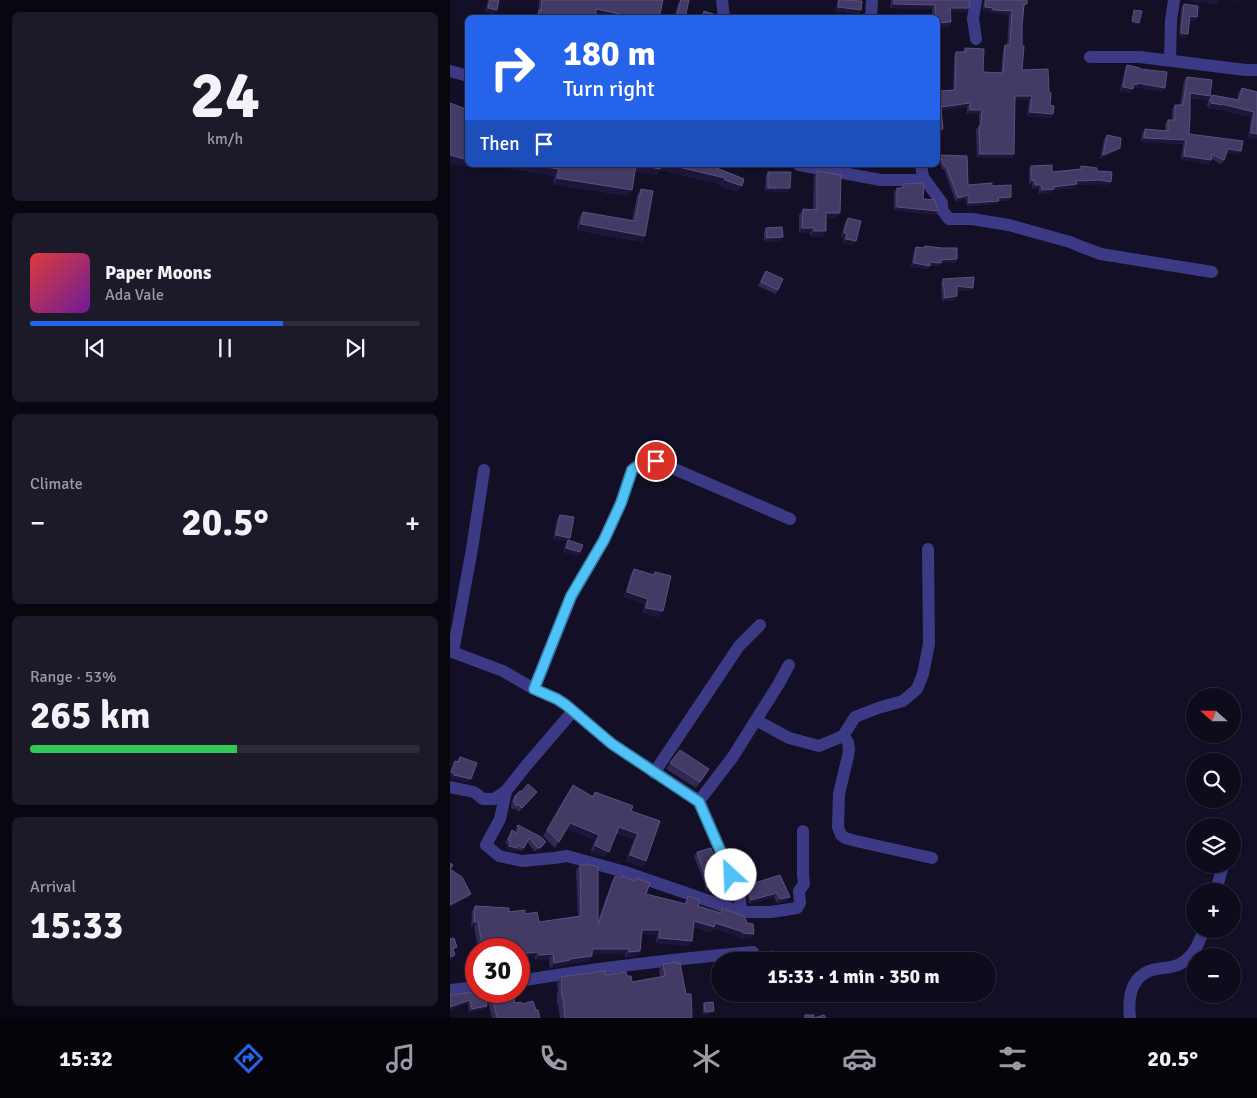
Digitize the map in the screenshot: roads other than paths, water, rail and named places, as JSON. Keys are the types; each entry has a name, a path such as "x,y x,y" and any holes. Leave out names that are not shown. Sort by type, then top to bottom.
{"street":[{"path":"722,0 724,15"},
{"path":"871,15 872,0"},
{"path":"976,0 973,18 976,39"},
{"path":"1170,60 1171,20 1174,0"},
{"path":"1090,57 1140,57 1257,70"},
{"path":"450,71 465,75"},
{"path":"811,167 880,180 917,180 922,171 942,202 942,210 948,219 972,219 1009,225 1070,242 1102,254 1212,272"},
{"path":"534,689 571,596 604,540 621,503 632,470 644,461 656,461 790,519"},
{"path":"484,470 472,549 452,652 503,671 534,689 557,699 612,744 699,802 731,875 740,899 741,912"},
{"path":"756,720 789,738 818,746 843,736 855,718 878,708 903,701 918,689 929,644 928,549"},
{"path":"654,773 739,646 760,625"},
{"path":"699,802 732,758 789,665"},
{"path":"450,787 474,792 484,799 494,799 506,791 573,712"},
{"path":"843,736 848,742 849,749 839,794 838,827 841,835 856,841 932,858"},
{"path":"506,791 500,819 486,845 499,856 522,861 567,856 625,872 741,912 771,912 797,908 800,903 800,891 804,884 803,831"},
{"path":"1130,1018 1130,996 1135,981 1149,971 1179,965 1190,956 1201,938"},
{"path":"530,979 620,966 711,956"},
{"path":"450,990 465,988"}]}
